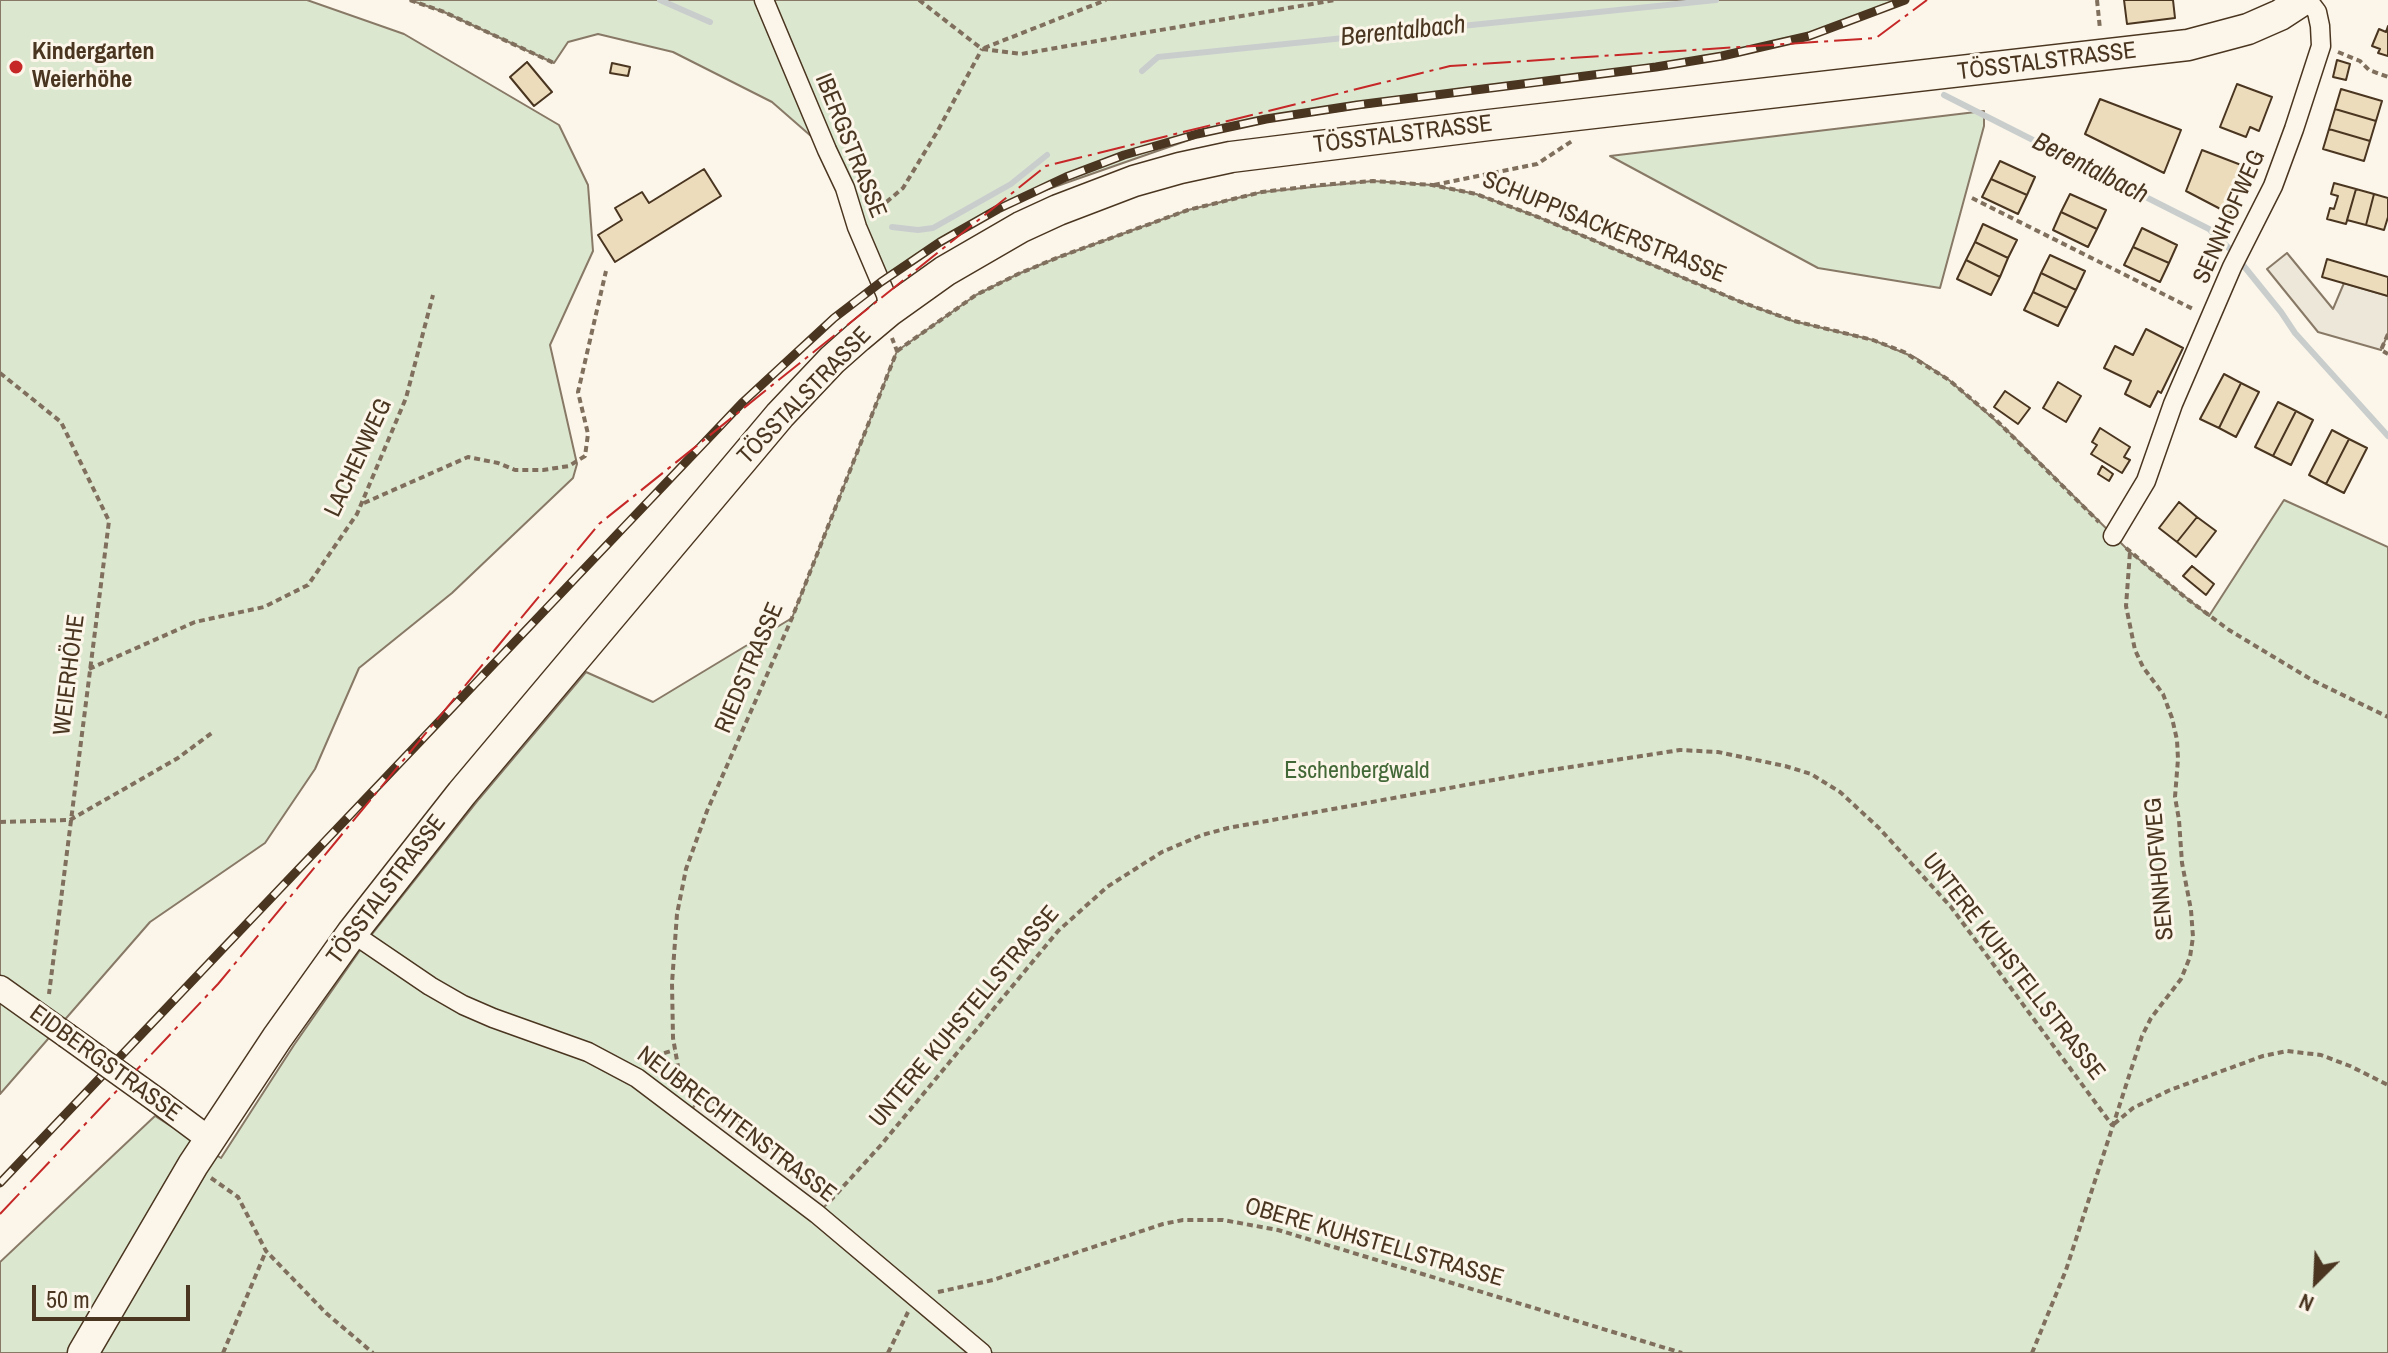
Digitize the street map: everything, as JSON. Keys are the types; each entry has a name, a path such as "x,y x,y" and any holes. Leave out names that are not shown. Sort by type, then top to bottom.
{"main road":[{"name":"TÖSSTALSTRASSE","path":"83,1353 209,1139 352,933 462,793 780,415 832,360 889,311 945,271 1021,227 1097,194 1180,168 1273,150 2188,45 2248,29 2306,0"}],"street":[{"name":"IBERGSTRASSE","path":"764,0 845,188 889,311"},
{"name":"SENNHOFWEG","path":"2113,536 2146,481 2173,404 2232,267 2273,186 2294,129 2321,46 2317,12 2306,0"},
{"name":"NEUBRECHTENSTRASSE","path":"352,933 463,1005 620,1067 817,1214 982,1353"},
{"name":"EIDBERGSTRASSE","path":"0,988 209,1139"}],"path":[{"path":"410,0 444,12 554,63"},
{"path":"919,0 982,49 1021,54 1335,0"},
{"path":"857,227 903,188 982,49 1106,0"},
{"path":"2097,0 2101,41"},
{"path":"2321,46 2360,61 2369,70 2388,77"},
{"path":"1432,185 1537,164 1577,138"},
{"name":"SCHUPPISACKERSTRASSE","path":"897,351 976,295 1004,281 1059,257 1188,210 1262,192 1321,185 1373,181 1432,185 1476,194 1538,217 1794,321 1873,340 1904,352 1949,380 1996,420 2113,536"},
{"path":"1972,198 2211,318"},
{"path":"362,504 468,457 515,470 543,470 569,466 585,456 588,434 578,392 606,271"},
{"name":"LACHENWEG","path":"89,669 195,622 264,607 308,585 362,504 406,398 433,295"},
{"path":"889,311 889,330 897,351"},
{"path":"2388,334 2381,350 2388,354"},
{"name":"RIEDSTRASSE","path":"688,1115 674,1050 672,983 674,937 689,859 792,618 897,351"},
{"name":"WEIERHÖHE","path":"0,373 61,422 109,521 45,1021"},
{"name":"SENNHOFWEG","path":"2032,1353 2066,1270 2146,1027 2175,989 2190,957 2193,924 2175,797 2178,750 2175,727 2163,694 2135,650 2126,606 2130,552 2197,607 2240,637 2312,680 2388,717"},
{"path":"0,822 70,820 178,758 213,732"},
{"name":"UNTERE KUHSTELLSTRASSE","path":"817,1214 872,1155 1058,931 1107,887 1162,852 1228,828 1532,773 1680,750 1718,752 1798,769 1840,792 1879,828 1951,907 2112,1125"},
{"path":"620,1067 674,1050"},
{"path":"2112,1125 2133,1108 2160,1094 2263,1056 2287,1051 2321,1055 2388,1085"},
{"path":"193,1165 238,1197 266,1251 326,1313 373,1353"},
{"name":"OBERE KUHSTELLSTRASSE","path":"916,1296 993,1280 1163,1224 1183,1220 1223,1220 1278,1230 1682,1353"},
{"path":"223,1353 266,1251"},
{"path":"888,1353 916,1296"}],"green space":[{"path":"0,0 307,0 404,34 559,125 588,185 593,251 550,345 577,464 573,478 452,593 359,668 315,769 265,843 150,922 0,1094"},
{"path":"410,0 1905,0 1809,36 1722,56 1226,127 1014,201 940,242 881,282 827,150 772,102 673,52 598,34 568,42 554,63 444,12"},
{"path":"1984,111 1984,126 1940,288 1818,268 1610,156"},
{"name":"Eschenbergwald","path":"1373,181 1432,185 1476,194 1741,302 1793,321 1873,340 1916,358 1949,380 2012,435 2130,552 2209,616 2284,500 2388,547 2388,1353 0,1353 0,1262 155,1116 221,1158 365,943 479,799 586,672 653,702 792,618 897,351 976,295 1018,274 1188,210 1262,192","holes":["702,1095 783,1187 688,1114"]}],"shaded area":[{"path":"2287,253 2333,309 2344,283 2388,296 2388,334 2381,350 2318,332 2267,269"},
{"path":"703,1094 834,1197 817,1214 688,1115"}],"building":[{"path":"2124,0 2173,0 2175,18 2127,24"},
{"path":"2388,26 2388,56 2378,53 2380,49 2372,46 2379,29 2386,32"},
{"path":"2337,60 2350,64 2346,80 2333,77"},
{"path":"527,62 552,92 534,106 510,77"},
{"path":"612,63 630,67 628,76 610,73"},
{"path":"2237,84 2272,97 2259,131 2250,127 2246,137 2220,127"},
{"path":"2341,89 2382,101 2376,121 2335,109"},
{"path":"2100,99 2181,130 2164,173 2085,134"},
{"path":"2335,109 2376,121 2370,141 2329,129"},
{"path":"2329,129 2370,141 2364,161 2323,149"},
{"path":"2202,150 2249,168 2230,214 2186,191"},
{"path":"2000,161 2035,177 2027,195 1991,179"},
{"path":"704,169 721,196 615,262 598,235 622,220 615,208 642,192 649,203"},
{"path":"1991,179 2027,195 2018,214 1982,197"},
{"path":"2334,183 2356,189 2346,224 2327,219 2338,196 2331,194"},
{"path":"2356,189 2374,194 2366,225 2347,220"},
{"path":"2070,194 2106,210 2097,229 2061,212"},
{"path":"2374,194 2388,198 2384,230 2366,225"},
{"path":"2061,212 2097,229 2088,247 2053,230"},
{"path":"1983,224 2017,240 2008,258 1975,242"},
{"path":"2142,228 2177,245 2169,263 2133,247"},
{"path":"1975,242 2008,258 2000,277 1966,260"},
{"path":"2133,247 2169,263 2160,282 2124,265"},
{"path":"2050,255 2085,271 2076,290 2041,273"},
{"path":"2327,259 2388,277 2388,296 2322,277"},
{"path":"1966,260 2000,277 1991,295 1957,279"},
{"path":"2041,273 2076,290 2067,308 2033,292"},
{"path":"2033,292 2067,308 2058,326 2024,310"},
{"path":"2146,329 2183,348 2161,393 2158,391 2150,407 2125,394 2131,381 2104,368 2115,346 2133,355"},
{"path":"2224,374 2241,383 2219,428 2200,419"},
{"path":"2058,382 2081,396 2066,422 2043,408"},
{"path":"2241,383 2259,392 2236,437 2219,428"},
{"path":"2005,391 2030,408 2018,424 1994,407"},
{"path":"2278,402 2296,411 2273,456 2255,447"},
{"path":"2296,411 2313,420 2291,465 2273,456"},
{"path":"2100,428 2130,447 2124,457 2130,460 2122,473 2091,454 2097,445 2092,442"},
{"path":"2332,430 2349,439 2326,484 2309,475"},
{"path":"2349,439 2367,448 2344,493 2326,484"},
{"path":"2102,466 2113,474 2109,481 2098,474"},
{"path":"2179,502 2197,517 2177,542 2159,528"},
{"path":"2197,517 2216,531 2196,557 2177,542"},
{"path":"2192,566 2214,584 2206,595 2183,576"}],"waterway":[{"name":"Berentalbach","path":"660,0 710,22"},
{"name":"Berentalbach","path":"1142,71 1158,57 1716,0"},
{"name":"Berentalbach","path":"1944,95 2209,229 2231,250"},
{"name":"Berentalbach","path":"892,227 933,228 1011,184 1047,155"},
{"name":"Berentalbach","path":"2243,265 2295,333 2388,436"}],"railway":[{"path":"0,1183 742,403 834,318 940,242 998,209 1066,177 1124,155 1197,134 1266,119 1357,105 1722,56 1809,36 1905,0"}],"power":[{"path":"0,1214 218,984 599,524 1046,166 1450,66 1876,38 1927,0"}],"place":[{"name":"Kindergarten Weierhöhe","path":"16,67"}]}
